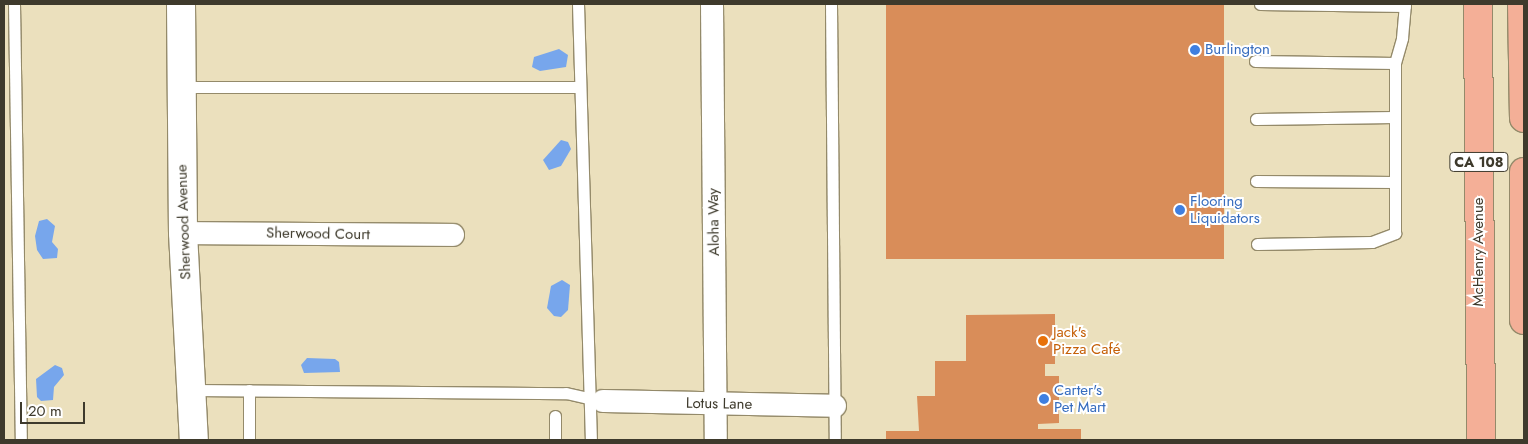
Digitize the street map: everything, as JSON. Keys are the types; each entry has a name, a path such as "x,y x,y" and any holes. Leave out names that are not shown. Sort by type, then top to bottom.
{"main road":[{"name":"McHenry Avenue","path":"1478,4 1480,440"},
{"path":"1522,4 1524,118"},
{"name":"CA 108","path":"1524,172 1524,320"}],"street":[{"name":"Sherwood Avenue","path":"181,4 183,233 194,390 194,440"},
{"name":"Aloha Way","path":"712,4 716,440"},
{"name":"Sherwood Court","path":"183,233 453,236"},
{"name":"Lotus Lane","path":"597,400 835,406"}],"lane":[{"path":"14,4 20,440"},
{"path":"578,4 580,87 597,400 591,440"},
{"path":"831,4 835,440"},
{"path":"1257,244 1372,242 1395,233 1394,63 1402,38 1405,5 1260,4"},
{"path":"1255,61 1394,63"},
{"path":"181,86 580,87"},
{"path":"1256,119 1394,117"},
{"path":"1256,181 1394,182"},
{"path":"194,390 566,393 597,400"},
{"path":"249,390 249,440"},
{"path":"555,416 555,440"}],"water":[{"path":"559,49 568,55 566,67 540,71 532,67 534,57"},
{"path":"561,140 568,142 571,149 561,166 549,170 543,160"},
{"path":"47,219 55,226 52,242 58,249 57,258 43,259 37,250 35,236 39,221"},
{"path":"562,280 570,285 568,310 561,317 554,316 547,308 551,286"},
{"path":"307,358 335,359 339,362 340,372 304,373 301,365"},
{"path":"55,365 62,368 64,375 54,387 53,400 41,401 37,397 36,379"}],"building":[{"path":"886,4 1224,4 1224,259 886,259"},
{"path":"1055,314 1055,364 1045,364 1045,376 1059,376 1059,423 1038,424 1038,429 1081,429 1081,440 886,440 886,431 919,431 917,396 935,396 935,361 966,361 966,315"}],"place":[{"name":"Burlington","path":"1195,50"},
{"name":"Flooring Liquidators","path":"1180,210"},
{"name":"Jack's Pizza Café","path":"1043,341"},
{"name":"Carter's Pet Mart","path":"1044,399"}]}
